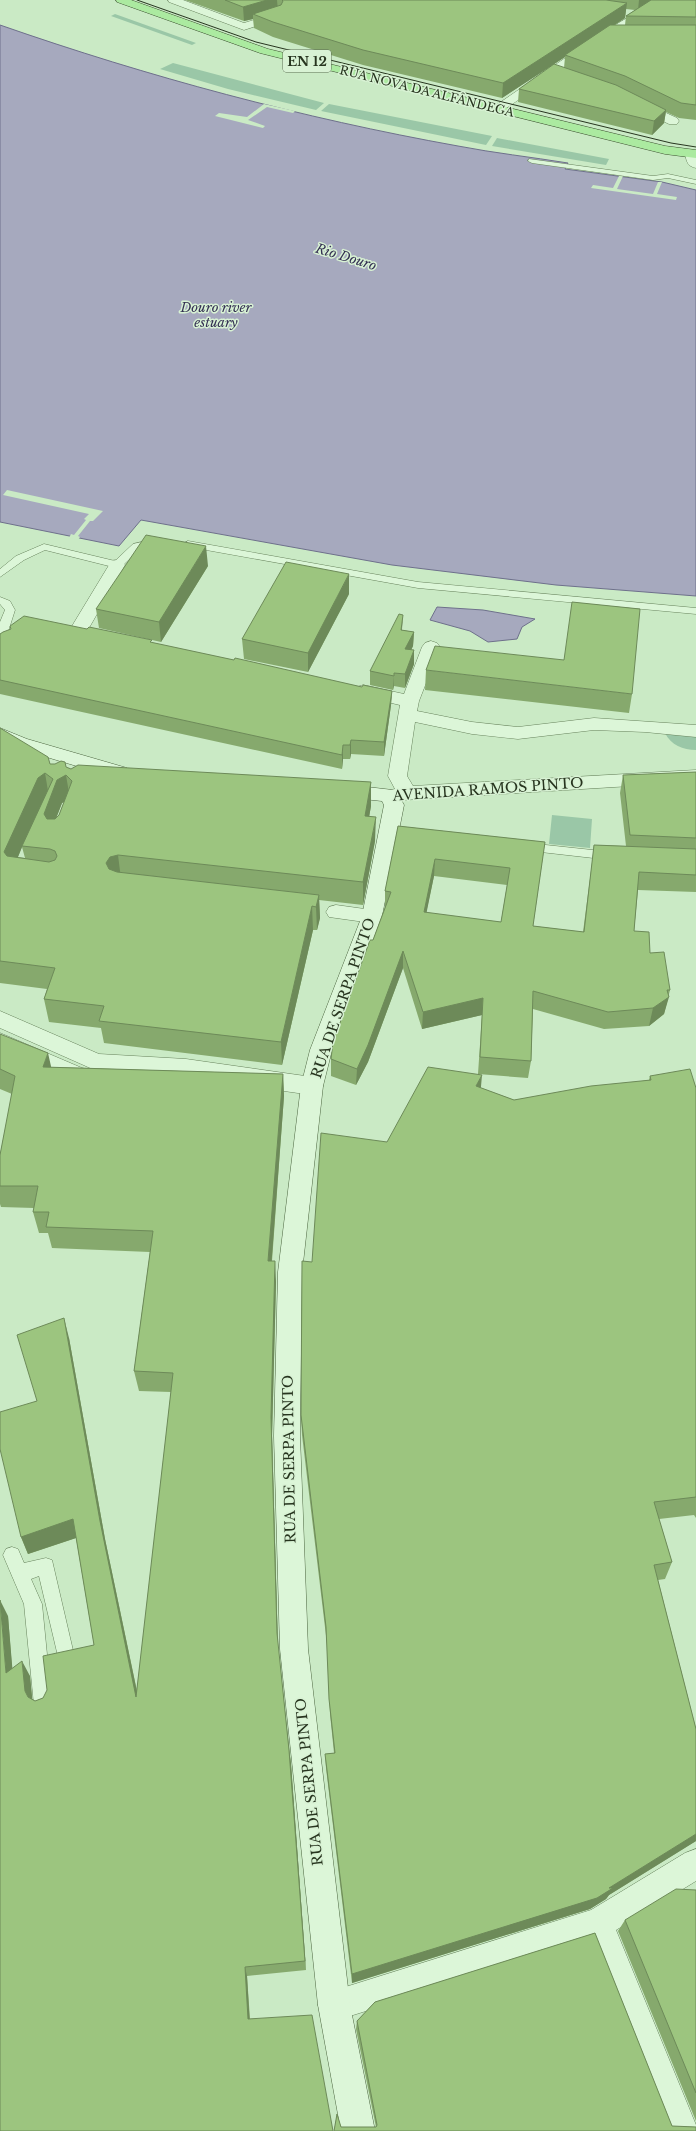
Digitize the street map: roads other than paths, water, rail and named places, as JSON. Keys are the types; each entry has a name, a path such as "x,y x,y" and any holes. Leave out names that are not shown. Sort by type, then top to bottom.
{"main road":[{"name":"RUA NOVA DA ALFÂNDEGA","path":"121,0 264,51 694,157"}],"street":[{"path":"161,0 202,11"},
{"path":"173,0 244,27 277,16"},
{"path":"498,108 533,82 560,74 606,35 665,0"},
{"path":"624,13 639,15"},
{"path":"606,35 629,35"},
{"path":"630,100 673,121"},
{"path":"117,565 78,631 120,640"},
{"path":"399,795 396,776 409,708 431,647"},
{"path":"350,688 472,728 518,733 594,724 645,726 696,731"},
{"path":"0,734 75,767 138,777"},
{"name":"AVENIDA RAMOS PINTO","path":"325,790 399,795 696,776"},
{"name":"RUA DE SERPA PINTO","path":"358,2131 334,2005 294,1649 287,1436 290,1272 312,1086 321,1050 372,916 397,833 394,805 399,795"},
{"path":"324,910 372,916"},
{"path":"0,1019 97,1062 186,1068 312,1086"},
{"path":"0,1040 79,1076 173,1083 186,1068"},
{"path":"334,2005 598,1924 696,1864"},
{"path":"598,1924 682,2131"}],"lane":[{"path":"532,161 653,178 668,176 696,182"},
{"path":"0,574 20,558 44,547 117,565 137,546 166,539"},
{"path":"180,542 244,555 418,585 696,611"},
{"path":"0,600 6,602 10,610 1,635 6,642"},
{"path":"516,846 627,858"},
{"path":"12,1555 33,1604 43,1704"},
{"path":"20,1573 46,1566 66,1659"}],"water":[{"name":"Douro river estuary","path":"0,25 169,79 342,123 485,151 568,163 565,169 662,182 696,190 696,596 556,585 392,565 141,520 119,546 0,522"},
{"path":"437,607 483,610 535,619 522,627 517,639 488,642 470,631 430,620"}],"tram line":[{"path":"137,0 256,42 671,143 696,147"}],"water label":[{"name":"Rio Douro","path":"346,257"}]}
